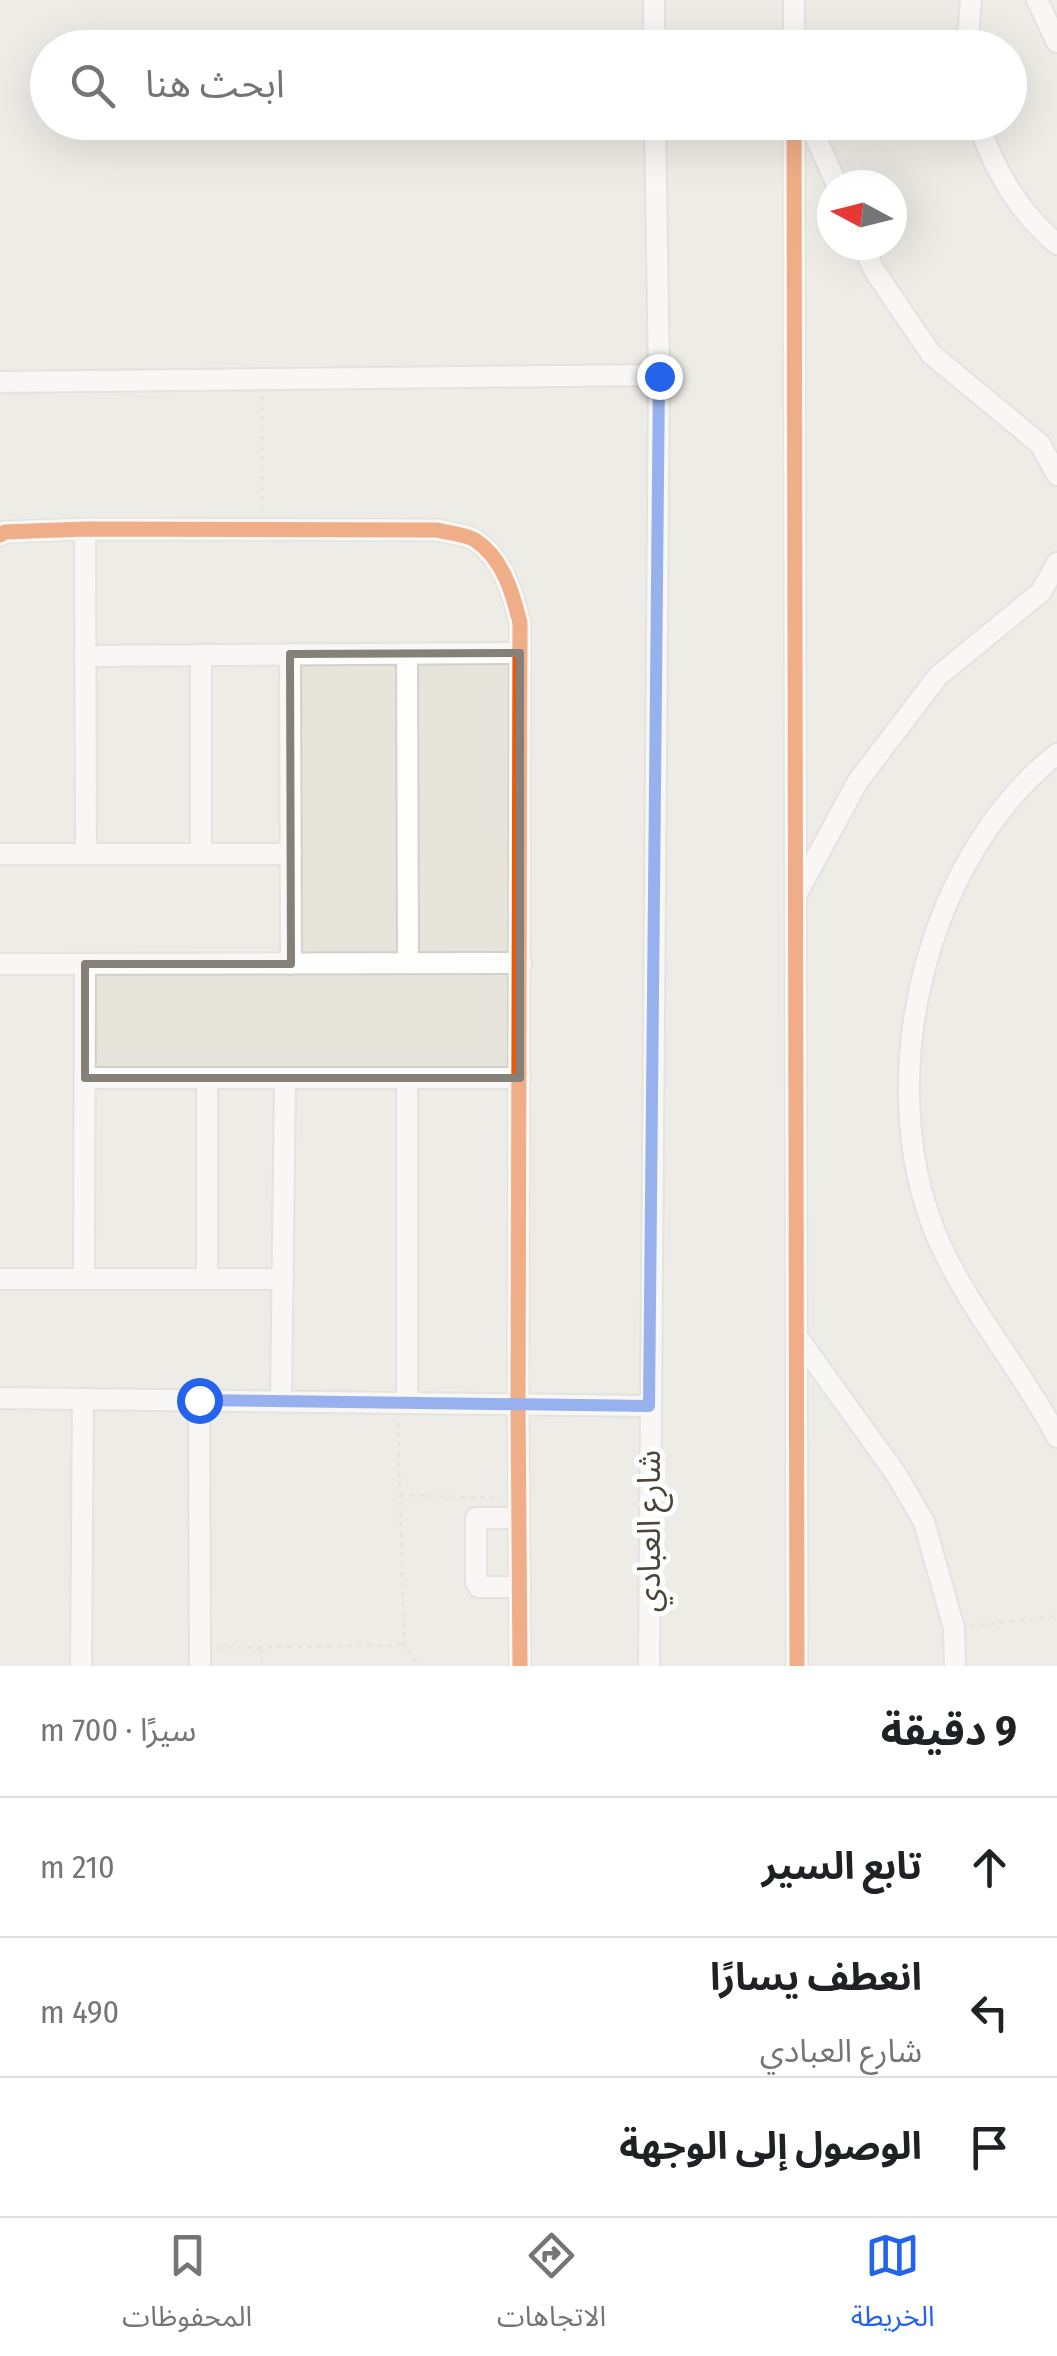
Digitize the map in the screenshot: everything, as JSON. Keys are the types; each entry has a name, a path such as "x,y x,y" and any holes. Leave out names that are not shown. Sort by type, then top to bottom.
{"street":[{"path":"654,0 654,30"},
{"path":"794,30 797,0"},
{"path":"968,30 971,0"},
{"path":"1036,0 1057,42"},
{"name":"شارع العبادي","path":"649,1666 659,376 655,140"},
{"path":"794,140 797,1666"},
{"path":"817,140 830,170"},
{"path":"985,140 1014,197 1057,244"},
{"path":"870,260 931,354 1040,444 1057,474"},
{"path":"0,382 659,376"},
{"path":"85,529 86,854"},
{"path":"0,535 85,529 437,530 474,539 497,562 512,591 520,623 520,1666"},
{"path":"795,898 858,781 938,676 1041,592 1057,562"},
{"path":"85,656 520,653"},
{"path":"290,654 291,964"},
{"path":"407,654 408,964"},
{"path":"200,854 202,655"},
{"path":"1057,754 994,818 958,883 920,984 908,1054 909,1122 922,1194 941,1247 971,1302 1049,1412 1057,1437"},
{"path":"0,854 291,854"},
{"path":"0,964 521,963"},
{"path":"84,1279 85,964"},
{"path":"85,1078 520,1078"},
{"path":"206,1279 207,1078"},
{"path":"281,1401 285,1078"},
{"path":"402,1402 407,1078"},
{"path":"0,1278 282,1279"},
{"path":"798,1338 896,1474 924,1522 954,1628 955,1666"},
{"path":"0,1398 649,1406"},
{"path":"81,1666 83,1399"},
{"path":"199,1400 200,1657"},
{"path":"519,1509 476,1518 476,1582 478,1586 520,1587"}],"path":[{"path":"262,380 262,529"},
{"path":"402,1402 404,1645 418,1666"},
{"path":"400,1494 519,1509"},
{"path":"954,1628 1057,1616"},
{"path":"200,1657 261,1646 404,1645"},
{"path":"261,1646 262,1666"}],"highlighted area":[{"path":"520,653 520,1078 85,1078 85,964 291,964 290,654"}],"shaded area":[{"path":"0,0 1057,0 1057,1666 0,1666"}],"cycle path":[{"path":"794,140 797,1666"},
{"path":"0,535 85,529 437,530 475,540 493,556 505,577 520,623 520,1666"}],"route":[{"path":"199,1400 649,1406 659,376"}]}
